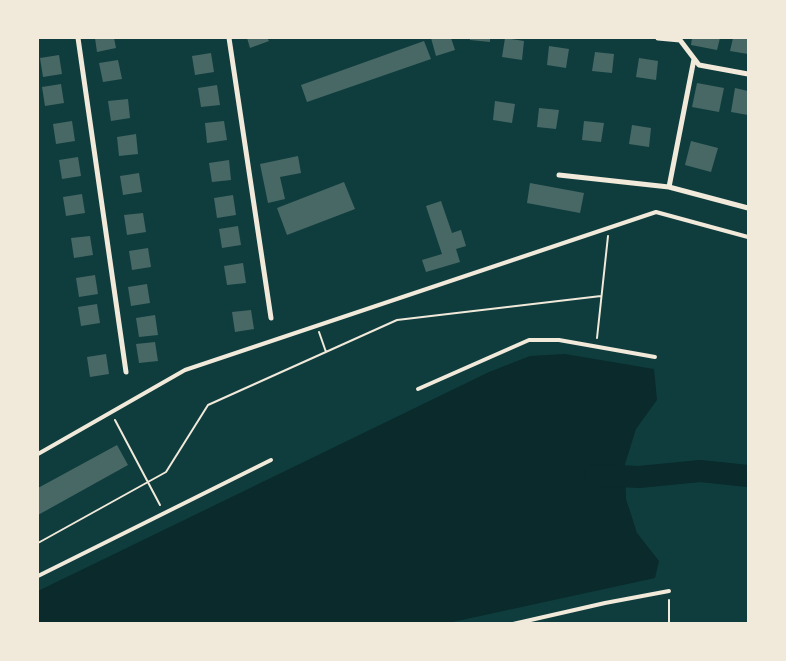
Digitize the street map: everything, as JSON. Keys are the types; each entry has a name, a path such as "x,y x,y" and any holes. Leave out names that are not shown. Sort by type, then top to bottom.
{"street":[{"path":"78,38 126,372"},
{"path":"228,38 271,318"},
{"path":"658,38 680,40 699,65 748,74"},
{"path":"669,187 694,59"},
{"path":"559,175 669,187 748,208"},
{"path":"38,454 185,370 656,212 748,237"},
{"path":"418,389 529,340 559,340 655,357"},
{"path":"38,576 271,460"},
{"path":"513,624 669,591"}],"path":[{"path":"596,347 609,228"},
{"path":"38,543 166,472 208,405 397,320 601,296"},
{"path":"316,326 326,352"},
{"path":"112,412 164,513"},
{"path":"669,591 669,624"}],"water":[{"path":"565,354 654,369 657,400 636,429 625,464 626,499 637,533 659,561 655,578 448,623 38,623 38,591 489,372 530,356"}],"building":[{"path":"95,38 114,38 116,48 97,52"},
{"path":"247,38 267,38 269,41 250,48"},
{"path":"431,38 451,38 455,50 436,56"},
{"path":"470,38 490,38 490,42 470,40"},
{"path":"505,38 524,41 522,60 502,57"},
{"path":"692,38 720,38 717,50 691,45"},
{"path":"733,38 748,38 748,54 730,51"},
{"path":"424,41 431,59 307,102 301,85"},
{"path":"549,46 569,49 566,68 547,65"},
{"path":"595,52 614,54 612,73 592,71"},
{"path":"211,53 214,72 195,75 192,56"},
{"path":"59,55 62,74 43,77 40,58"},
{"path":"639,58 658,61 656,80 636,77"},
{"path":"118,60 122,79 103,82 99,63"},
{"path":"697,83 724,88 719,112 692,107"},
{"path":"61,84 64,103 45,106 42,87"},
{"path":"217,85 220,105 201,107 198,88"},
{"path":"735,88 748,91 748,115 731,112"},
{"path":"128,99 130,118 111,121 108,101"},
{"path":"495,101 515,104 512,123 493,120"},
{"path":"539,108 559,110 556,129 537,127"},
{"path":"72,121 75,141 56,144 53,124"},
{"path":"224,121 227,140 207,143 205,123"},
{"path":"584,121 604,123 601,142 582,140"},
{"path":"632,125 651,128 649,147 629,144"},
{"path":"136,134 138,154 119,156 117,137"},
{"path":"691,141 718,148 711,172 685,165"},
{"path":"298,156 301,173 280,177 285,199 268,203 260,164"},
{"path":"78,157 81,176 62,179 59,160"},
{"path":"229,160 231,180 212,182 209,163"},
{"path":"139,173 142,192 123,195 120,176"},
{"path":"344,182 355,209 287,235 277,208"},
{"path":"530,183 584,193 580,213 527,203"},
{"path":"82,194 85,213 66,216 63,197"},
{"path":"233,195 236,215 217,218 214,198"},
{"path":"441,201 452,233 461,230 466,246 456,249 460,262 426,272 422,260 442,254 426,206"},
{"path":"143,213 146,232 127,235 124,215"},
{"path":"238,226 241,245 222,248 219,229"},
{"path":"90,236 93,255 74,258 71,238"},
{"path":"148,248 151,267 132,270 129,251"},
{"path":"243,263 246,283 227,285 224,266"},
{"path":"95,275 98,294 79,297 76,278"},
{"path":"147,284 150,303 131,306 128,287"},
{"path":"97,304 100,323 81,326 78,307"},
{"path":"251,310 254,329 235,332 232,312"},
{"path":"155,315 158,335 139,337 136,318"},
{"path":"155,342 158,361 139,363 136,344"},
{"path":"106,354 109,374 90,377 87,357"},
{"path":"117,445 128,465 38,515 38,488"}],"waterway":[{"path":"596,475 639,477 700,471 748,476"}]}
